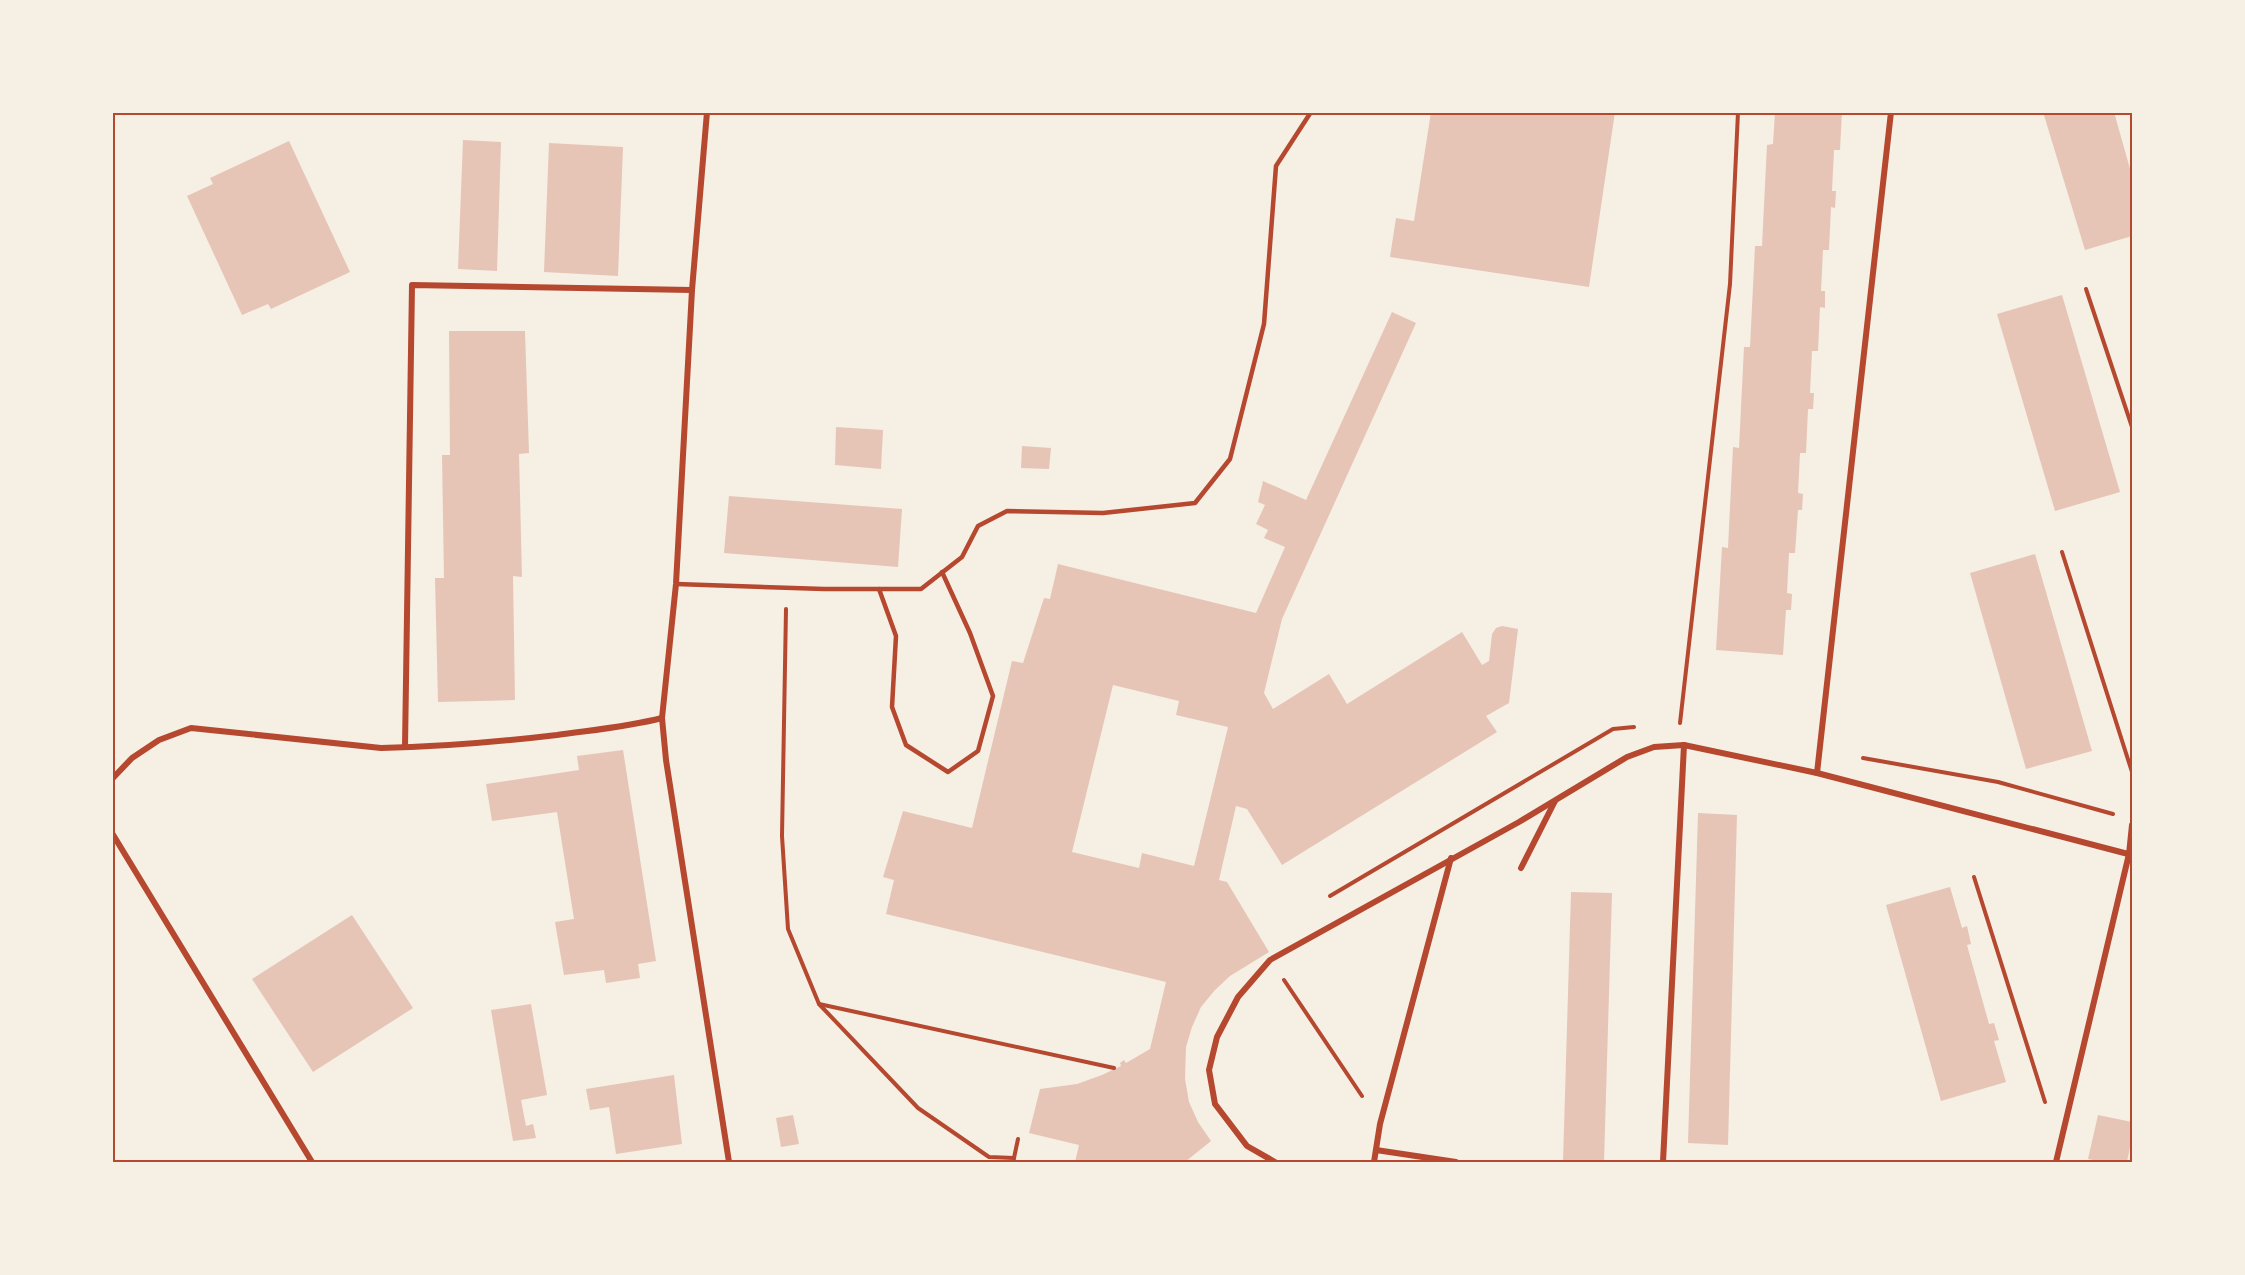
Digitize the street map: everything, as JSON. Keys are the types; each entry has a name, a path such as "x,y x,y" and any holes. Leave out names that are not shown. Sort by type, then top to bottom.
{"street":[{"path":"707,112 692,290 676,584 662,718 666,759 729,1162"},
{"path":"1816,773 1891,112"},
{"path":"405,747 412,285 692,290"},
{"path":"112,779 132,758 159,740 191,728 381,748 495,742 630,726 662,718"},
{"path":"1663,1162 1684,745"},
{"path":"1275,1162 1247,1146 1215,1104 1209,1070 1217,1036 1238,997 1270,960 1503,831 1627,757 1654,747 1684,745 1816,773 2131,854"},
{"path":"1521,868 1556,800"},
{"path":"2056,1162 2131,854 2133,825"},
{"path":"112,833 312,1162"},
{"path":"1374,1162 1380,1124 1451,858"},
{"path":"1376,1150 1456,1162"}],"lane":[{"path":"676,584 921,589 962,557 978,526 1007,511 1103,513 1195,503 1230,459 1264,324 1276,166 1311,112"},
{"path":"879,589 896,636 892,707 906,745 948,772 978,751 993,696 970,633 942,572"}],"path":[{"path":"1684,745 1680,723 1730,284 1738,112"},
{"path":"2086,289 2133,427"},
{"path":"2062,552 2133,772"},
{"path":"786,587 782,836 788,929 819,1004 918,1108 989,1156 1014,1160 1018,1139"},
{"path":"1818,750 1998,782 2121,817"},
{"path":"1974,877 2045,1103"},
{"path":"1270,960 1380,1124"},
{"path":"819,1004 1114,1068"}],"building":[{"path":"1431,112 1615,112 1589,287 1390,257 1396,218 1414,221"},
{"path":"1775,112 1842,112 1840,150 1834,150 1832,191 1836,191 1835,208 1831,207 1829,250 1823,250 1821,291 1825,291 1825,308 1820,307 1818,351 1812,351 1810,393 1814,393 1813,409 1808,409 1806,453 1800,453 1798,493 1803,494 1802,510 1798,510 1795,553 1789,553 1787,593 1792,594 1791,610 1786,610 1783,655 1716,650 1722,547 1728,548 1733,447 1739,448 1744,347 1750,347 1755,246 1762,246 1767,145 1773,144"},
{"path":"2043,112 2114,112 2132,176 2132,236 2085,250"},
{"path":"463,140 501,142 497,271 458,269"},
{"path":"289,141 350,272 271,309 268,304 242,315 187,196 213,184 210,178"},
{"path":"549,143 623,147 618,276 544,272"},
{"path":"2062,295 2120,492 2055,511 1997,314"},
{"path":"1392,312 1416,323 1282,619 1264,693 1273,709 1329,674 1347,704 1462,632 1482,665 1489,661 1492,634 1496,628 1502,626 1518,629 1509,703 1486,716 1497,732 1282,865 1247,809 1236,806 1219,880 1227,882 1269,952 1230,976 1215,990 1201,1007 1192,1027 1186,1047 1185,1079 1189,1102 1198,1122 1211,1141 1185,1162 1075,1162 1079,1145 1029,1133 1040,1089 1077,1084 1102,1075 1121,1066 1120,1063 1124,1060 1126,1063 1150,1049 1166,982 886,914 894,880 883,877 903,811 972,828 1012,661 1023,663 1044,598 1050,599 1058,564 1256,613 1285,547 1264,538 1268,530 1256,524 1265,505 1258,502 1263,481 1306,500","holes":["1113,685 1179,701 1176,715 1228,727 1194,866 1142,853 1139,868 1072,852"]},
{"path":"449,331 525,331 529,453 519,454 522,577 513,576 515,700 438,702 435,578 444,578 442,455 450,455"},
{"path":"836,427 883,430 881,469 835,465"},
{"path":"1022,446 1051,448 1049,469 1021,468"},
{"path":"729,496 902,509 898,567 724,553"},
{"path":"2035,554 2092,751 2026,769 1970,573"},
{"path":"623,750 656,961 638,964 640,978 606,983 604,970 564,975 555,922 574,919 557,812 492,821 486,784 579,770 577,756"},
{"path":"1698,813 1737,815 1728,1145 1688,1143"},
{"path":"1950,887 1962,928 1967,926 1971,944 1967,945 1989,1024 1994,1023 1999,1040 1994,1041 2006,1082 1941,1101 1886,905"},
{"path":"1571,892 1612,893 1604,1162 1563,1162"},
{"path":"352,915 413,1008 313,1072 252,979"},
{"path":"531,1004 547,1095 521,1100 526,1126 533,1124 536,1138 513,1141 491,1010"},
{"path":"674,1075 682,1144 616,1154 609,1107 590,1110 586,1089"},
{"path":"793,1115 799,1144 781,1147 776,1118"},
{"path":"2098,1115 2132,1122 2132,1137 2127,1162 2103,1162 2088,1159"}]}
